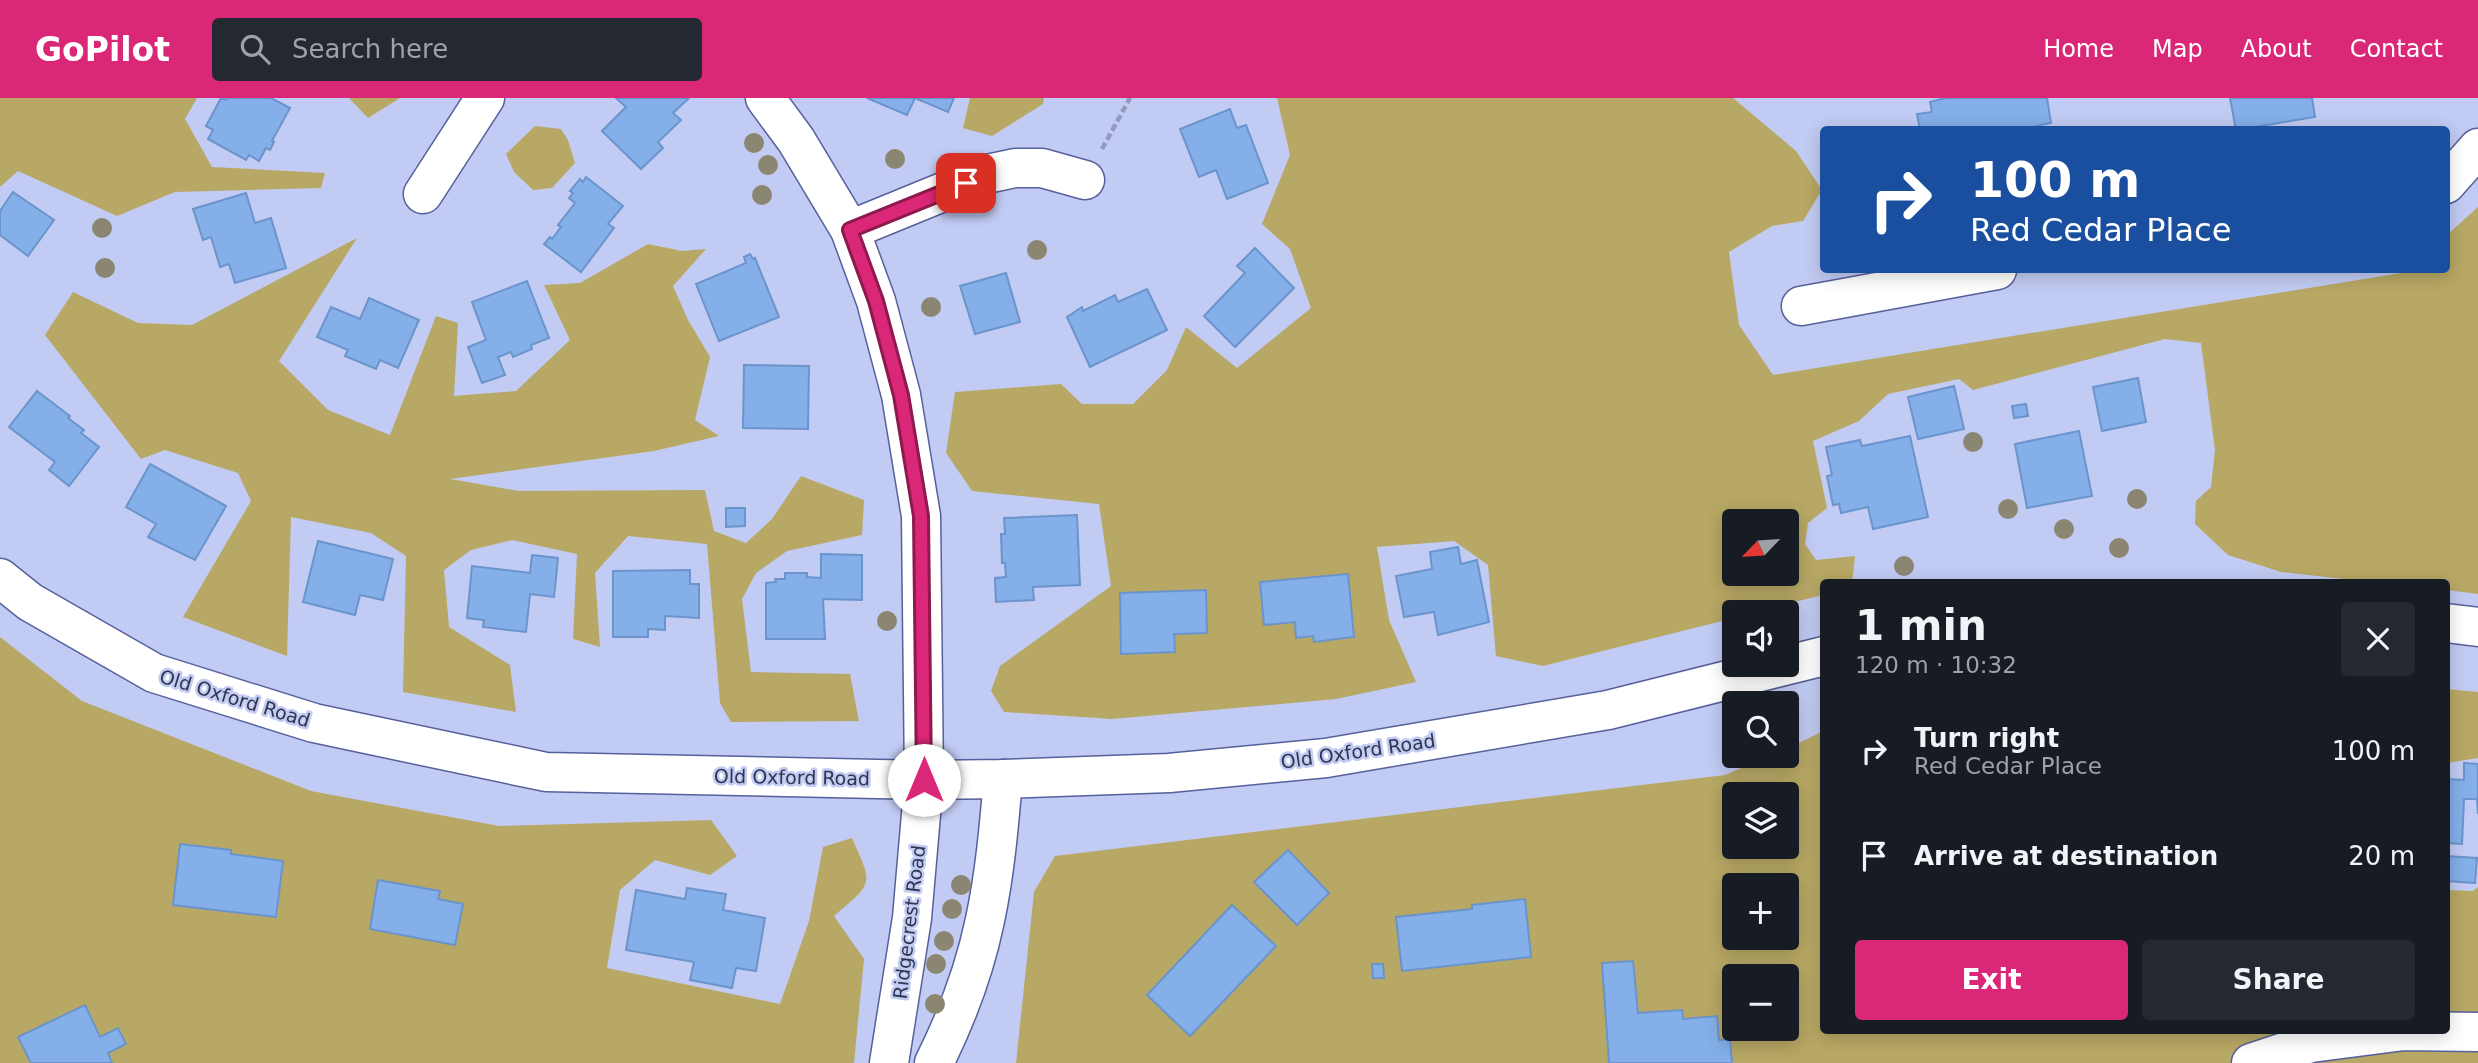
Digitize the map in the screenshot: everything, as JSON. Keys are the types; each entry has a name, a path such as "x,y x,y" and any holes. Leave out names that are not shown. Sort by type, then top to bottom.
{"street":[{"path":"423,194 485,98"},
{"name":"Ridgecrest Road","path":"765,98 796,139 850,230 876,301 901,395 921,516 924,780 912,918 889,1063"},
{"path":"2450,180 2478,148"},
{"path":"850,230 987,174 1042,168 1085,180"},
{"path":"1801,306 1981,273"},
{"name":"Old Oxford Road","path":"0,578 30,602 154,673 314,723 546,772 924,780 1169,773 1326,758 1608,710 1820,657"},
{"path":"2450,624 2478,627"},
{"path":"934,1063 968,977 985,921 996,858 1003,779"},
{"path":"2450,1032 2478,1032"},
{"path":"2251,1063 2311,1043 2381,1034"}],"path":[{"path":"1085,180 1130,98"}],"shaded area":[{"path":"0,98 197,98 185,119 212,167 325,173 321,188 175,192 117,216 18,171 0,187"},
{"path":"349,98 400,98 368,118"},
{"path":"970,98 1044,98 1043,104 992,136 963,128"},
{"path":"1277,98 1733,98 1796,151 1820,187 1820,193 1803,221 1772,226 1729,252 1739,325 1773,375 2401,273 2450,273 2450,232 2478,207 2478,594 2450,590 2450,579 2344,579 2281,572 2228,555 2195,524 2196,501 2211,487 2215,450 2201,343 2165,339 1973,390 1959,379 1888,394 1859,421 1813,441 1827,508 1808,523 1805,544 1816,560 1855,556 1852,579 1820,579 1820,596 1799,601 1722,600 1722,621 1543,666 1496,656 1488,565 1454,541 1377,547 1389,620 1416,682 1336,699 1112,719 1004,712 991,691 1000,666 1111,586 1099,504 972,491 946,453 955,392 1061,384 1082,404 1133,404 1167,370 1186,327 1237,368 1311,308 1290,249 1262,224 1290,155"},
{"path":"535,126 561,129 568,140 575,163 552,188 533,190 514,172 506,154"},
{"path":"357,238 279,361 328,410 390,435 436,316 458,323 454,396 516,391 570,340 544,285 580,283 648,244 682,251 706,249 673,286 688,320 710,357 695,420 719,436 654,451 450,479 519,491 705,490 714,531 746,543 772,519 801,476 864,500 862,535 787,551 756,573 742,599 751,672 850,674 859,721 731,722 720,703 707,544 628,536 595,573 600,647 573,639 577,554 512,540 471,550 444,570 449,627 510,665 516,712 403,692 406,556 371,533 291,517 287,656 183,617 251,501 238,473 165,450 141,459 45,335 73,292 138,323 192,325"},
{"path":"0,637 82,701 311,791 499,826 711,820 737,856 710,875 655,860 620,890 607,968 780,1004 809,921 823,847 852,838 864,865 866,882 857,896 834,916 864,959 854,1063 0,1063"},
{"path":"2450,689 2478,692 2478,758 2450,763"},
{"path":"1820,732 1820,1034 2450,1034 2450,890 2473,891 2478,887 2478,1063 1016,1063 1034,892 1055,856 1725,775 1742,768 1799,768 1799,743"}],"building":[{"path":"221,98 271,98 290,108 270,150 266,148 259,161 249,155 246,160 208,139 213,130 206,126"},
{"path":"616,98 689,98 673,113 681,120 658,142 663,148 641,169 602,131 626,107"},
{"path":"867,98 915,98 907,115"},
{"path":"915,98 954,98 948,112"},
{"path":"1945,98 2047,98 2051,123 2036,126 1919,126 1917,114 1932,112 1930,102"},
{"path":"2230,98 2312,98 2315,117 2260,126 2235,126"},
{"path":"1230,109 1237,128 1246,125 1268,183 1227,199 1216,170 1199,177 1180,129"},
{"path":"586,177 623,206 608,224 614,228 581,272 544,244 550,237 552,239 561,227 558,225 575,203 569,198 573,193 570,191 580,179 583,182"},
{"path":"13,192 54,220 28,256 0,235 0,211"},
{"path":"246,193 255,223 271,218 286,268 235,283 229,264 220,267 211,237 203,240 193,209"},
{"path":"1255,248 1294,288 1235,347 1204,316 1245,273 1237,266"},
{"path":"750,254 755,258 779,317 719,341 696,284 746,263 744,257"},
{"path":"1006,273 1020,322 975,334 960,286"},
{"path":"527,281 549,338 531,345 532,349 513,357 511,352 498,357 505,375 482,383 468,347 486,340 472,302"},
{"path":"1147,289 1167,330 1090,367 1067,317 1082,307 1083,311 1115,295 1118,302"},
{"path":"369,298 419,320 398,368 380,360 376,369 345,356 348,350 317,337 331,307 360,319"},
{"path":"744,365 809,366 808,429 743,428"},
{"path":"2138,378 2146,422 2102,431 2093,387"},
{"path":"1954,386 1964,429 1918,439 1908,397"},
{"path":"37,391 70,416 68,418 84,430 81,433 99,447 69,486 49,470 55,462 9,427"},
{"path":"2026,404 2028,416 2014,418 2012,406"},
{"path":"2079,431 2092,496 2027,508 2015,444"},
{"path":"1910,436 1928,517 1873,529 1868,507 1841,513 1839,504 1833,505 1827,476 1832,475 1826,447 1860,440 1862,446"},
{"path":"150,464 226,506 195,560 148,537 156,524 126,507"},
{"path":"726,508 745,508 745,526 726,527"},
{"path":"1077,515 1080,585 1033,587 1034,600 996,602 995,578 1006,577 1005,563 1002,563 1001,534 1005,534 1004,518"},
{"path":"318,541 393,559 383,600 360,595 355,615 303,602"},
{"path":"1458,547 1461,564 1477,560 1489,622 1438,635 1434,612 1404,617 1396,576 1432,569 1430,552"},
{"path":"821,554 862,555 862,600 823,599 825,639 766,639 766,583 785,579 785,573 807,573 807,577 821,578"},
{"path":"532,555 558,558 554,597 530,594 526,632 483,627 484,620 467,618 472,566 530,573"},
{"path":"690,570 690,584 699,584 699,618 665,616 665,630 648,629 648,637 613,637 613,571"},
{"path":"1348,574 1354,637 1314,642 1313,636 1296,638 1295,622 1264,625 1260,582"},
{"path":"1206,590 1207,633 1174,634 1175,652 1121,654 1120,593"},
{"path":"2464,763 2478,764 2478,814 2477,799 2464,799 2462,844 2450,843 2450,779 2464,780"},
{"path":"180,844 231,850 231,854 283,861 276,917 173,905"},
{"path":"1288,850 1329,893 1297,925 1254,882"},
{"path":"2450,856 2477,858 2475,883 2450,881"},
{"path":"378,880 440,891 438,899 463,904 455,945 370,929"},
{"path":"687,888 726,894 723,910 765,918 756,971 736,968 732,988 690,980 694,962 626,950 636,890 685,899"},
{"path":"1525,899 1531,957 1402,971 1396,917 1472,909 1472,905"},
{"path":"1232,905 1276,946 1190,1036 1147,995"},
{"path":"1633,961 1638,1013 1682,1010 1683,1019 1717,1016 1719,1040 1730,1041 1732,1063 1609,1063 1602,963"},
{"path":"1372,964 1383,964 1384,978 1373,978"},
{"path":"85,1005 100,1037 118,1028 126,1044 108,1053 112,1063 31,1063 18,1037"}],"route":[{"path":"924,780 921,516 901,395 876,301 850,230 966,183"}]}
